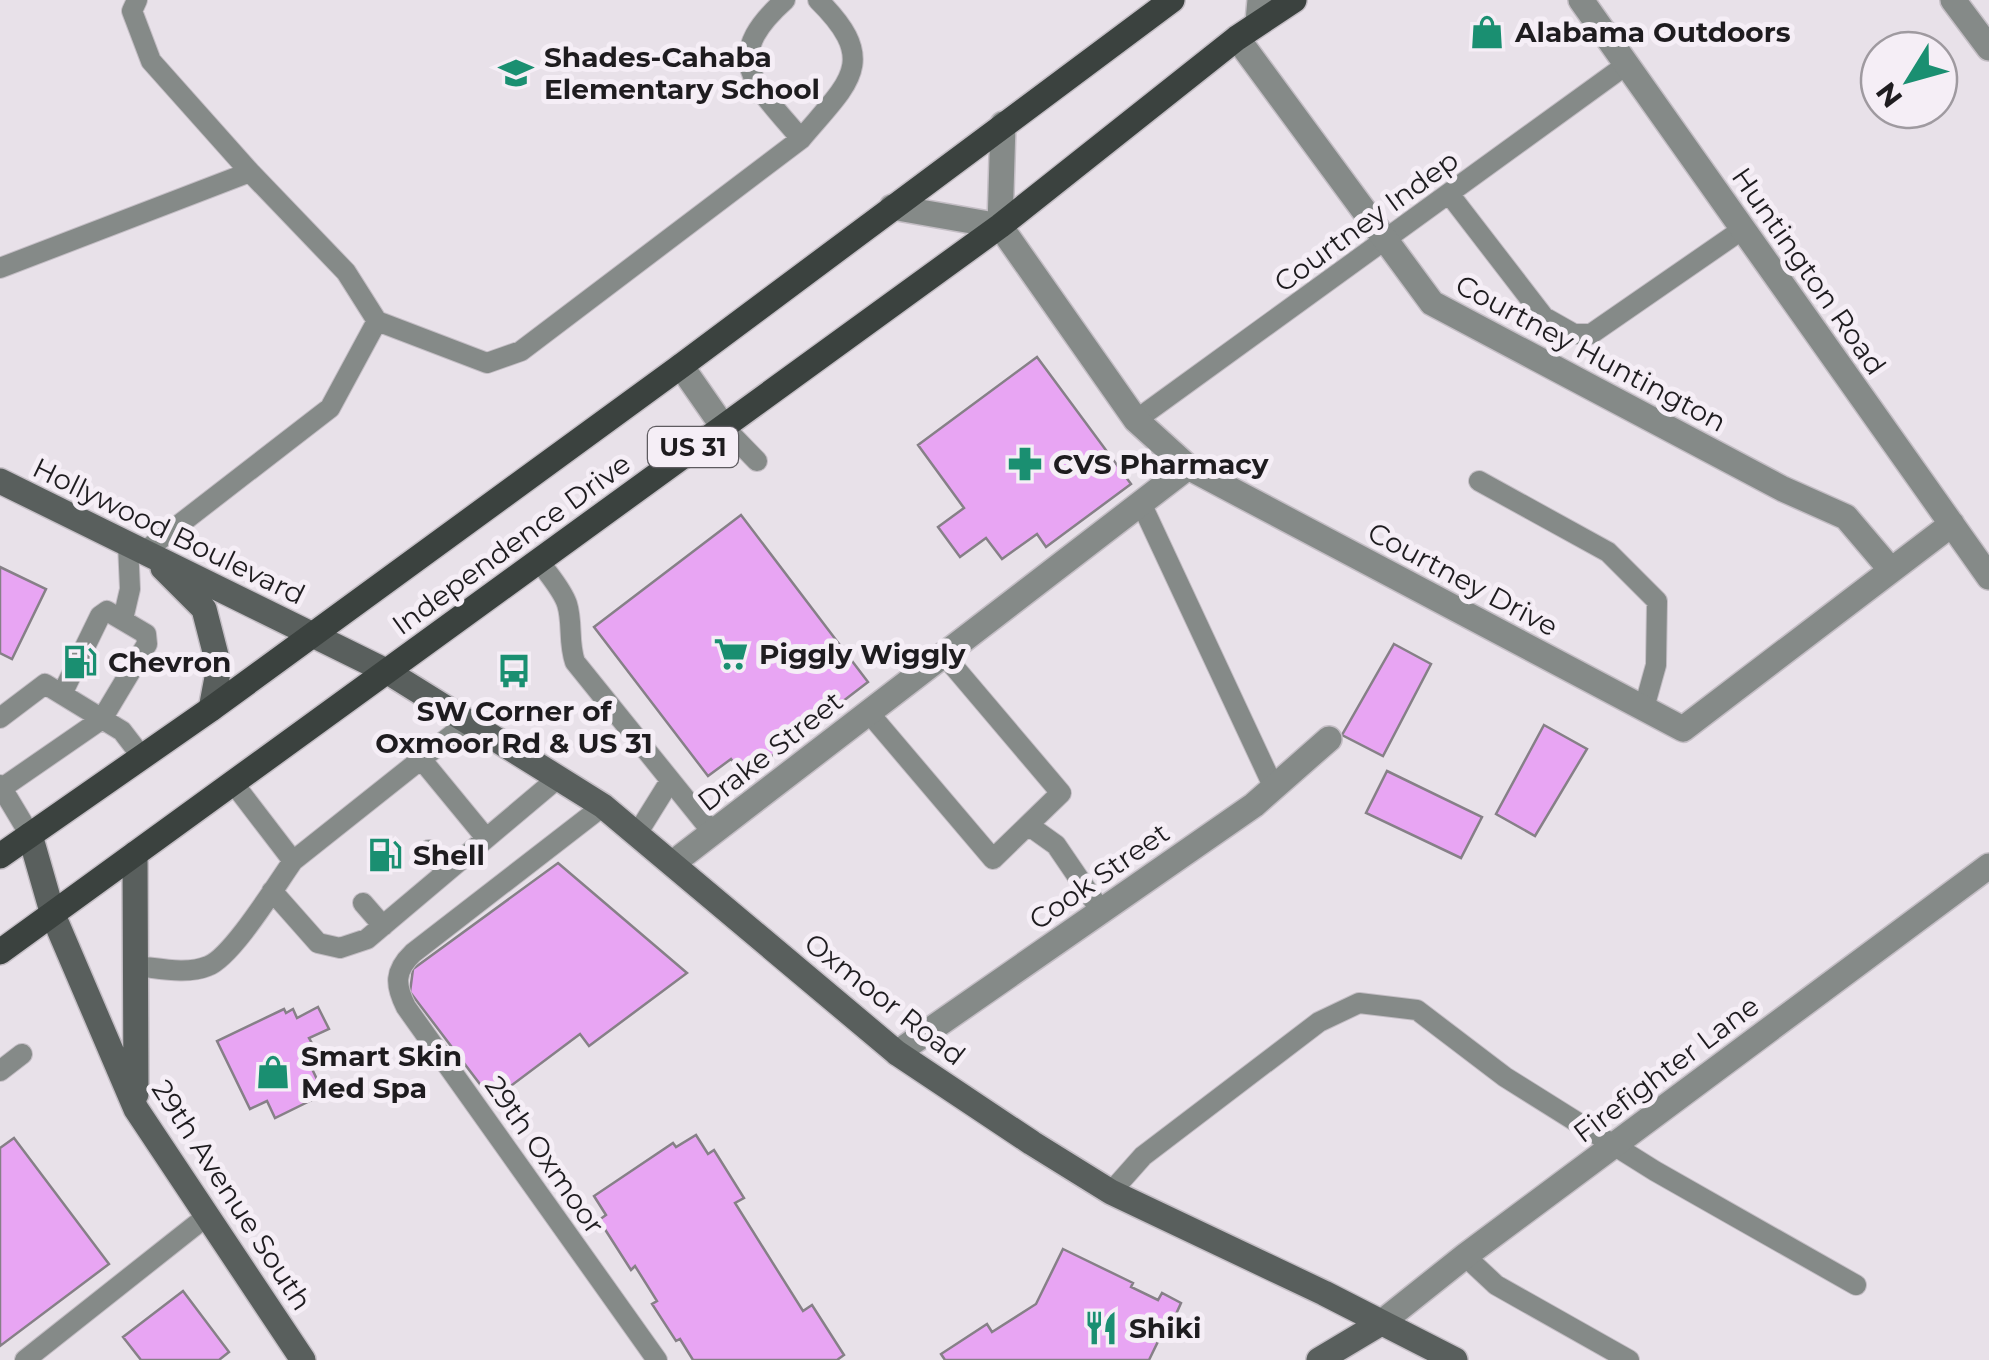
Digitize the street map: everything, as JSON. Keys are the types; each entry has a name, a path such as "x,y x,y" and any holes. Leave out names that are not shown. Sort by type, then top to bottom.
{"main road":[{"name":"Independence Drive","path":"0,856 211,709 681,366 1172,0"},
{"name":"Independence Drive","path":"0,952 1000,226 1237,38 1259,11 1294,0"},
{"name":"Hollywood Boulevard","path":"0,481 311,634"},
{"path":"137,547 204,610 219,668 211,709"},
{"name":"Oxmoor Road","path":"311,634 388,672 602,806 896,1054 1111,1192 1454,1360"},
{"name":"29th Avenue South","path":"30,835 54,915 136,1109 303,1360"},
{"path":"135,854 136,1109"},
{"path":"1319,1360 1382,1323"}],"street":[{"name":"Huntington Road","path":"1580,0 1989,577"},
{"path":"1953,0 1989,48"},
{"name":"Courtney Huntington","path":"1237,38 1432,303 1783,490 1846,517 1891,570"},
{"path":"892,207 1000,226 1003,124"},
{"name":"Courtney Drive","path":"1000,226 1136,420 1188,467 1683,729 1952,524"},
{"path":"681,366 722,425"},
{"name":"Drake Street","path":"673,863 1188,467"},
{"name":"Cook Street","path":"896,1054 1274,788 1330,739"},
{"name":"Firefighter Lane","path":"1382,1323 1465,1256 1987,871"}],"lane":[{"path":"137,0 132,11 151,61 346,272 377,321 487,363 521,352 801,138 846,84 853,68 850,36 818,0"},
{"path":"785,0 762,20 752,35 748,52 750,70 757,87 801,138"},
{"name":"Courtney Indep","path":"1136,420 1626,65"},
{"path":"0,268 250,172"},
{"path":"1450,195 1544,316 1574,334 1591,334 1743,229"},
{"path":"123,619 137,547 330,408 377,321"},
{"path":"722,425 757,461"},
{"path":"1479,482 1608,552 1657,601 1656,665 1644,708"},
{"path":"1141,503 1274,788"},
{"path":"539,561 566,599 574,662 713,832"},
{"path":"30,835 1,786 102,719 147,644 146,634 107,611 100,616 62,694"},
{"path":"868,713 993,859 1061,793 944,654"},
{"path":"0,718 45,684 122,731 142,758"},
{"path":"136,966 193,970 211,966 230,949 293,861 320,850 387,798 422,760 468,722"},
{"path":"422,760 486,838"},
{"path":"272,891 318,943 340,948 367,938 558,778"},
{"path":"637,834 670,781"},
{"path":"234,784 293,861"},
{"name":"29th Oxmoor","path":"602,806 402,963 397,977 398,992 657,1360"},
{"path":"1028,826 1056,844 1101,912"},
{"path":"429,850 446,872"},
{"path":"363,903 382,926"},
{"path":"1111,1192 1143,1156 1319,1022 1359,1004 1417,1010 1505,1077 1655,1171 1856,1285"},
{"path":"0,1071 22,1054"},
{"path":"25,1360 207,1216"},
{"path":"1465,1256 1496,1285 1629,1360"}],"building":[{"name":"CVS Pharmacy","path":"1037,357 1131,484 1046,547 1037,534 1002,559 986,538 960,557 938,527 964,508 918,445"},
{"name":"Piggly Wiggly","path":"741,515 868,682 744,777 731,759 708,776 594,627"},
{"path":"0,567 46,589 12,659 0,653"},
{"path":"1394,644 1431,664 1383,756 1342,735"},
{"path":"1544,725 1587,749 1535,836 1496,814"},
{"path":"1387,771 1482,817 1461,858 1366,813"},
{"path":"558,863 687,973 589,1046 580,1034 492,1100 410,992 413,969"},
{"name":"Smart Skin Med Spa","path":"318,1007 329,1029 309,1038 313,1045 303,1050 324,1094 275,1118 267,1101 250,1109 217,1041 284,1009 286,1013 293,1009 297,1018"},
{"path":"696,1135 708,1154 714,1150 744,1198 735,1203 803,1311 812,1305 844,1355 837,1360 693,1360 652,1304 657,1301 635,1266 631,1270 599,1220 606,1215 594,1196 673,1143 676,1147"},
{"path":"14,1138 109,1264 0,1346 0,1148"},
{"path":"1063,1249 1133,1283 1131,1287 1158,1300 1162,1293 1181,1303 1149,1360 945,1360 941,1354 987,1324 992,1332 1036,1304"},
{"path":"183,1291 229,1352 219,1360 141,1360 123,1337"}],"place":[{"name":"Alabama Outdoors","path":"1487,32"},
{"name":"Shades-Cahaba Elementary School","path":"516,73"},
{"name":"CVS Pharmacy","path":"1025,464"},
{"name":"Piggly Wiggly","path":"731,654"},
{"name":"Chevron","path":"80,662"},
{"name":"SW Corner of Oxmoor Rd & US 31","path":"514,671"},
{"name":"Shell","path":"385,855"},
{"name":"Smart Skin Med Spa","path":"273,1072"},
{"name":"Shiki","path":"1101,1328"}]}
